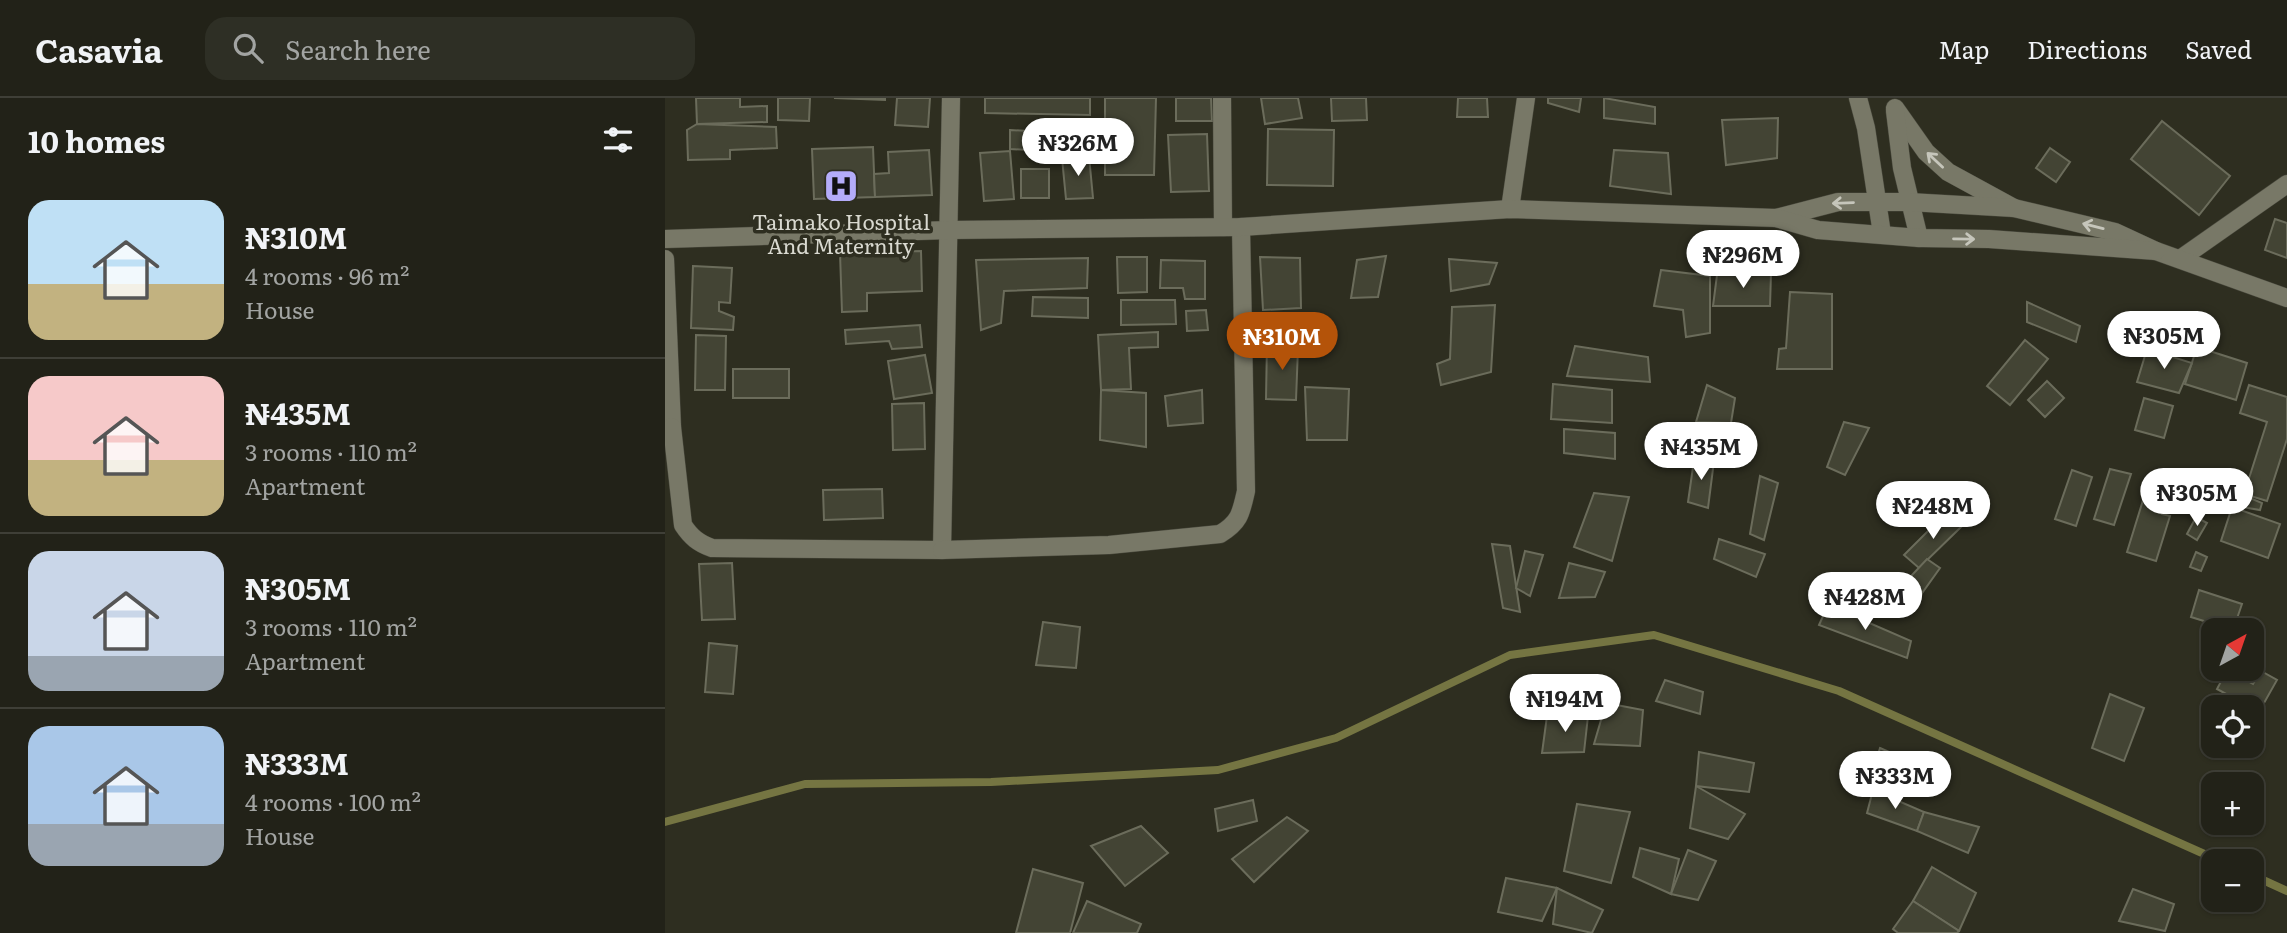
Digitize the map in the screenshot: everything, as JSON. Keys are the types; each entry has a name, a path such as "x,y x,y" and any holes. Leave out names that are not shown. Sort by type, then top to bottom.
{"street":[{"path":"942,550 951,98"},
{"path":"665,259 668,427 683,525 701,544 712,548 942,550 1109,545 1220,534 1234,526 1241,513 1246,491 1232,227 1221,98"},
{"path":"1510,209 1526,98"},
{"path":"1858,98 1866,128 1882,234"},
{"path":"1894,103 1909,202 1919,238"},
{"path":"1894,103 1926,152 1948,172 2014,208"},
{"path":"2180,259 2287,184"},
{"path":"1776,218 1838,202 1909,202 2014,208 2115,232 2156,251 2287,298"},
{"path":"665,239 950,230 1232,227 1510,209 1776,218 1818,230 2156,251"}],"building":[{"path":"696,98 740,98 740,107 767,106 767,122 697,124"},
{"path":"778,98 810,98 809,121 778,120"},
{"path":"834,98 885,98 885,100"},
{"path":"897,98 930,98 928,127 895,125"},
{"path":"985,98 1090,98 1090,115 985,113"},
{"path":"1105,98 1156,98 1154,175 1105,175"},
{"path":"1176,98 1211,98 1212,121 1176,121"},
{"path":"1261,98 1298,98 1302,118 1265,124"},
{"path":"1331,98 1366,98 1367,120 1332,121"},
{"path":"1458,98 1487,98 1488,117 1457,117"},
{"path":"1548,98 1581,98 1579,112 1548,103"},
{"path":"1604,98 1655,107 1655,124 1604,118"},
{"path":"1778,118 1777,158 1726,165 1722,120"},
{"path":"2162,121 2230,176 2199,215 2131,159"},
{"path":"697,124 776,127 777,148 730,150 730,159 688,160 687,130"},
{"path":"1268,129 1334,130 1333,186 1267,185"},
{"path":"1010,130 1079,134 1078,153 1010,149"},
{"path":"1207,134 1209,191 1171,192 1168,135"},
{"path":"873,147 875,197 814,199 812,149"},
{"path":"2050,148 2070,162 2056,182 2036,168"},
{"path":"929,150 932,195 875,197 874,174 889,173 888,152"},
{"path":"1614,150 1668,153 1671,194 1610,186"},
{"path":"1010,151 1014,199 984,201 980,153"},
{"path":"1089,156 1093,198 1066,199 1062,158"},
{"path":"1021,169 1049,169 1049,198 1021,198"},
{"path":"2275,219 2287,223 2287,258 2265,250"},
{"path":"921,251 922,291 867,293 867,311 842,312 840,253"},
{"path":"1386,256 1378,297 1351,298 1357,260"},
{"path":"1117,257 1147,257 1147,292 1118,293"},
{"path":"1260,257 1300,258 1301,308 1263,310"},
{"path":"1088,258 1087,288 1004,291 1001,323 981,330 976,260"},
{"path":"1449,259 1497,263 1489,284 1451,291"},
{"path":"1161,260 1205,261 1205,299 1185,299 1183,288 1160,288"},
{"path":"693,266 732,268 730,303 719,302 719,311 734,317 733,330 691,328"},
{"path":"1661,270 1710,276 1710,333 1686,337 1683,310 1654,306"},
{"path":"1771,273 1770,306 1713,306 1717,275"},
{"path":"1790,292 1832,294 1832,369 1777,369 1779,349 1786,348"},
{"path":"1033,297 1088,298 1088,318 1032,316"},
{"path":"1121,300 1175,300 1176,324 1121,325"},
{"path":"2027,302 2080,326 2076,342 2027,322"},
{"path":"1495,305 1491,372 1441,385 1437,364 1450,359 1452,307"},
{"path":"1206,310 1208,330 1187,331 1186,311"},
{"path":"920,325 922,347 892,349 889,341 846,344 845,330"},
{"path":"1158,332 1158,347 1129,348 1131,389 1101,390 1098,335"},
{"path":"696,335 726,336 725,390 695,390"},
{"path":"2025,340 2048,359 2010,405 1987,386"},
{"path":"1267,342 1298,348 1296,400 1266,399"},
{"path":"1575,346 1648,357 1650,382 1567,376"},
{"path":"2197,347 2247,363 2236,400 2185,384"},
{"path":"2147,349 2192,363 2179,393 2137,382"},
{"path":"925,355 932,393 894,399 888,361"},
{"path":"733,369 789,369 789,398 733,398"},
{"path":"2047,381 2064,398 2045,417 2028,400"},
{"path":"1553,384 1612,390 1612,423 1551,419"},
{"path":"1707,385 1735,398 1731,423 1696,422"},
{"path":"2249,385 2287,397 2287,439 2267,501 2244,494 2267,422 2240,413"},
{"path":"1305,387 1349,389 1347,440 1307,440"},
{"path":"1101,390 1146,393 1146,447 1100,440"},
{"path":"1202,390 1203,423 1168,426 1165,396"},
{"path":"2144,398 2173,406 2164,438 2135,430"},
{"path":"924,403 925,449 893,450 892,404"},
{"path":"1844,422 1869,428 1845,475 1827,467"},
{"path":"1564,429 1615,433 1615,459 1564,453"},
{"path":"1701,456 1714,461 1708,508 1688,502 1694,460"},
{"path":"2110,469 2131,474 2114,525 2094,519"},
{"path":"2072,470 2092,477 2076,526 2055,519"},
{"path":"1760,476 1778,483 1764,540 1750,534"},
{"path":"882,489 883,518 824,520 823,490"},
{"path":"1594,493 1629,497 1612,561 1574,547"},
{"path":"2238,493 2262,503 2260,510 2236,506"},
{"path":"2144,497 2166,503 2162,514 2170,516 2156,561 2127,552"},
{"path":"2232,507 2280,524 2268,558 2221,541"},
{"path":"1945,514 1962,526 1919,568 1904,555"},
{"path":"2196,517 2207,523 2197,540 2187,534"},
{"path":"1719,539 1765,554 1756,577 1714,559"},
{"path":"1492,544 1510,546 1520,612 1503,608"},
{"path":"1525,551 1543,555 1530,596 1516,588"},
{"path":"2196,552 2207,557 2201,571 2190,567"},
{"path":"1927,559 1940,568 1915,603 1899,589"},
{"path":"732,563 735,619 702,620 699,564"},
{"path":"1569,563 1605,572 1595,597 1559,598"},
{"path":"2199,590 2242,604 2237,618 2201,620 2191,617"},
{"path":"1828,605 1911,641 1907,658 1819,625"},
{"path":"1043,622 1080,627 1076,668 1036,665"},
{"path":"709,643 737,646 733,694 705,692"},
{"path":"2265,673 2277,680 2264,703 2264,695 2228,695 2217,689 2221,681 2247,681 2253,684 2255,681 2265,681"},
{"path":"1592,680 1597,702 1531,707 1530,688"},
{"path":"1665,680 1703,692 1700,714 1656,701"},
{"path":"2110,694 2144,708 2124,761 2092,748"},
{"path":"1606,703 1643,710 1640,746 1594,744"},
{"path":"1547,716 1588,716 1584,752 1542,753"},
{"path":"1880,748 1916,764 1915,782 1873,770"},
{"path":"1699,752 1754,763 1749,792 1696,786"},
{"path":"1696,786 1745,814 1728,839 1690,828"},
{"path":"1873,790 1924,812 1917,831 1867,813"},
{"path":"1253,800 1257,821 1218,831 1215,809"},
{"path":"1577,804 1630,812 1611,883 1564,871"},
{"path":"1924,812 1979,827 1968,853 1917,831"},
{"path":"1287,817 1308,831 1254,882 1232,859"},
{"path":"1141,826 1168,853 1125,886 1091,846"},
{"path":"1640,848 1679,859 1671,894 1633,877"},
{"path":"1688,850 1716,861 1698,900 1671,894"},
{"path":"1932,867 1976,893 1959,931 1913,901"},
{"path":"1033,869 1083,883 1070,933 1016,933"},
{"path":"1506,878 1557,888 1542,921 1498,912"},
{"path":"1557,888 1603,910 1592,933 1553,924"},
{"path":"2133,889 2174,904 2165,931 2119,921"},
{"path":"1087,901 1141,924 1137,933 1073,933"},
{"path":"1913,901 1959,931 1898,933 1893,929"}],"waterway":[{"path":"665,822 805,784 991,782 1218,770 1336,738 1510,655 1654,635 1839,691 2201,853"},
{"path":"2264,880 2287,891"}],"place":[{"name":"Taimako Hospital And Maternity","path":"841,186"}]}
